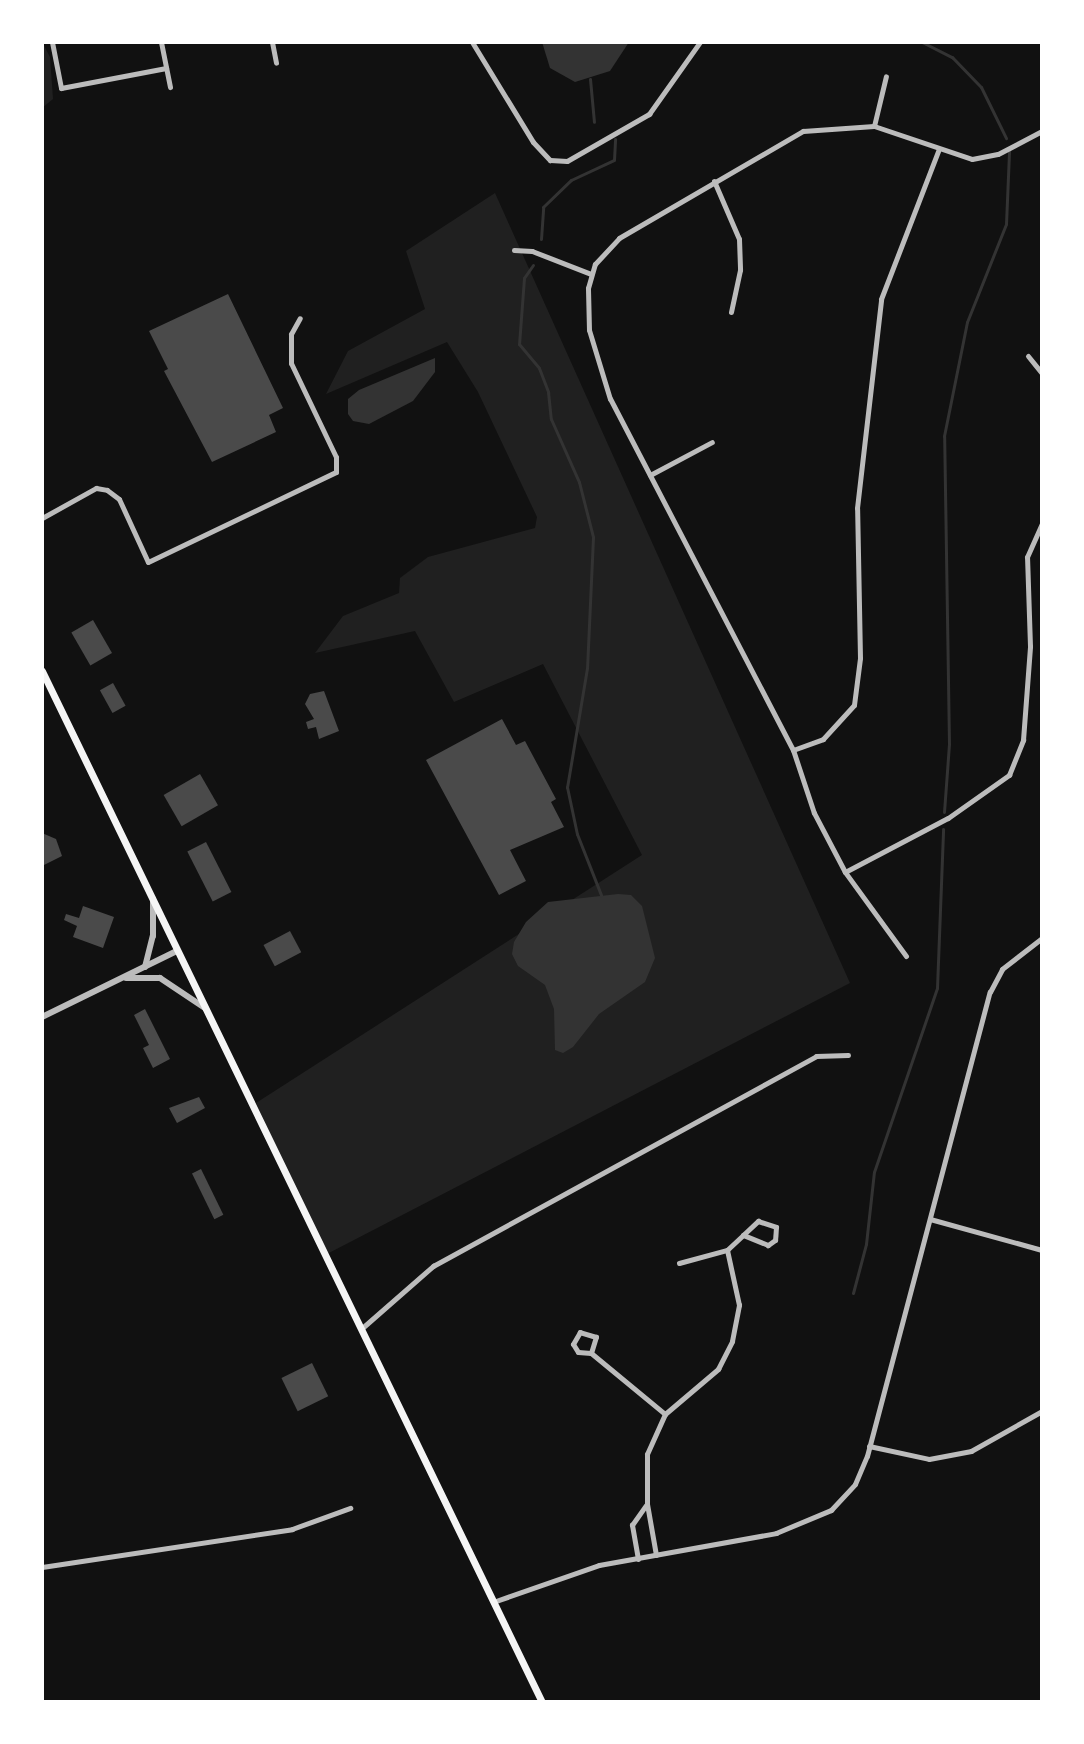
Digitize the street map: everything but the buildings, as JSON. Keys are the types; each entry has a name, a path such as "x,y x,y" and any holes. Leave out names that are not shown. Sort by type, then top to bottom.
{"main road":[{"path":"42,671 542,1702"}],"street":[{"path":"52,42 61,88 166,68"},
{"path":"161,42 170,87"},
{"path":"272,42 276,63"},
{"path":"472,42 533,142 550,160 567,161 649,114 700,42"},
{"path":"874,126 886,76"},
{"path":"906,956 845,872 814,813 793,750 610,399 589,330 591,274 619,238 803,131 874,126 938,151 972,159 998,154 1042,131"},
{"path":"793,750 823,739 849,716 854,705 860,658 857,508 881,299 938,151"},
{"path":"714,181 739,239 740,270 731,312"},
{"path":"514,250 532,251 591,274"},
{"path":"42,518 96,488 107,490 119,499 148,562 336,472 336,457 291,363 291,334 300,318"},
{"path":"1028,356 1042,373"},
{"path":"650,475 712,442"},
{"path":"845,872 984,796 1009,775 1024,733 1030,646 1027,557 1042,523"},
{"path":"145,967 153,936 153,899"},
{"path":"493,1602 559,1576 656,1555 742,1542 831,1510 855,1484 869,1446 990,992 1002,969 1042,938"},
{"path":"42,1017 177,951"},
{"path":"119,979 160,978 206,1008"},
{"path":"361,1329 433,1266 816,1056 848,1055"},
{"path":"930,1219 1042,1250"},
{"path":"679,1263 727,1250 743,1235 761,1220 777,1231 775,1240 764,1246 743,1235"},
{"path":"656,1555 647,1504 647,1454 665,1414 718,1369 732,1341 739,1305 727,1250"},
{"path":"591,1353 596,1337 580,1332 575,1348 591,1353 665,1414"},
{"path":"869,1446 929,1459 971,1451 1042,1411"},
{"path":"638,1559 632,1525 647,1504"},
{"path":"42,1567 292,1529 350,1508"}],"shaded area":[{"path":"42,42 50,57 53,99 42,108"},
{"path":"542,42 629,42 610,71 575,82 550,68"},
{"path":"495,193 850,983 325,1255 256,1103 642,855 543,664 454,702 415,631 315,653 343,616 399,593 400,578 428,557 535,528 537,517 478,392 447,342 326,394 348,351 425,309 406,251"},
{"path":"435,358 435,372 413,401 369,424 353,421 348,414 348,399 359,390"},
{"path":"631,895 642,906 655,958 645,982 599,1014 573,1047 563,1053 555,1050 554,1009 545,985 518,966 512,954 514,942 526,922 548,902"}],"waterway":[{"path":"922,42 952,57 981,87 1006,138"},
{"path":"590,79 594,122"},
{"path":"541,239 543,207 571,180 614,160 615,139"},
{"path":"944,812 949,744 944,436 967,322 1006,224 1009,151"},
{"path":"533,265 524,278 519,344 539,368 548,392 551,419 579,482 593,537 587,668 567,787 577,834 601,895"},
{"path":"853,1293 866,1244 874,1172 937,988 943,829"}]}
